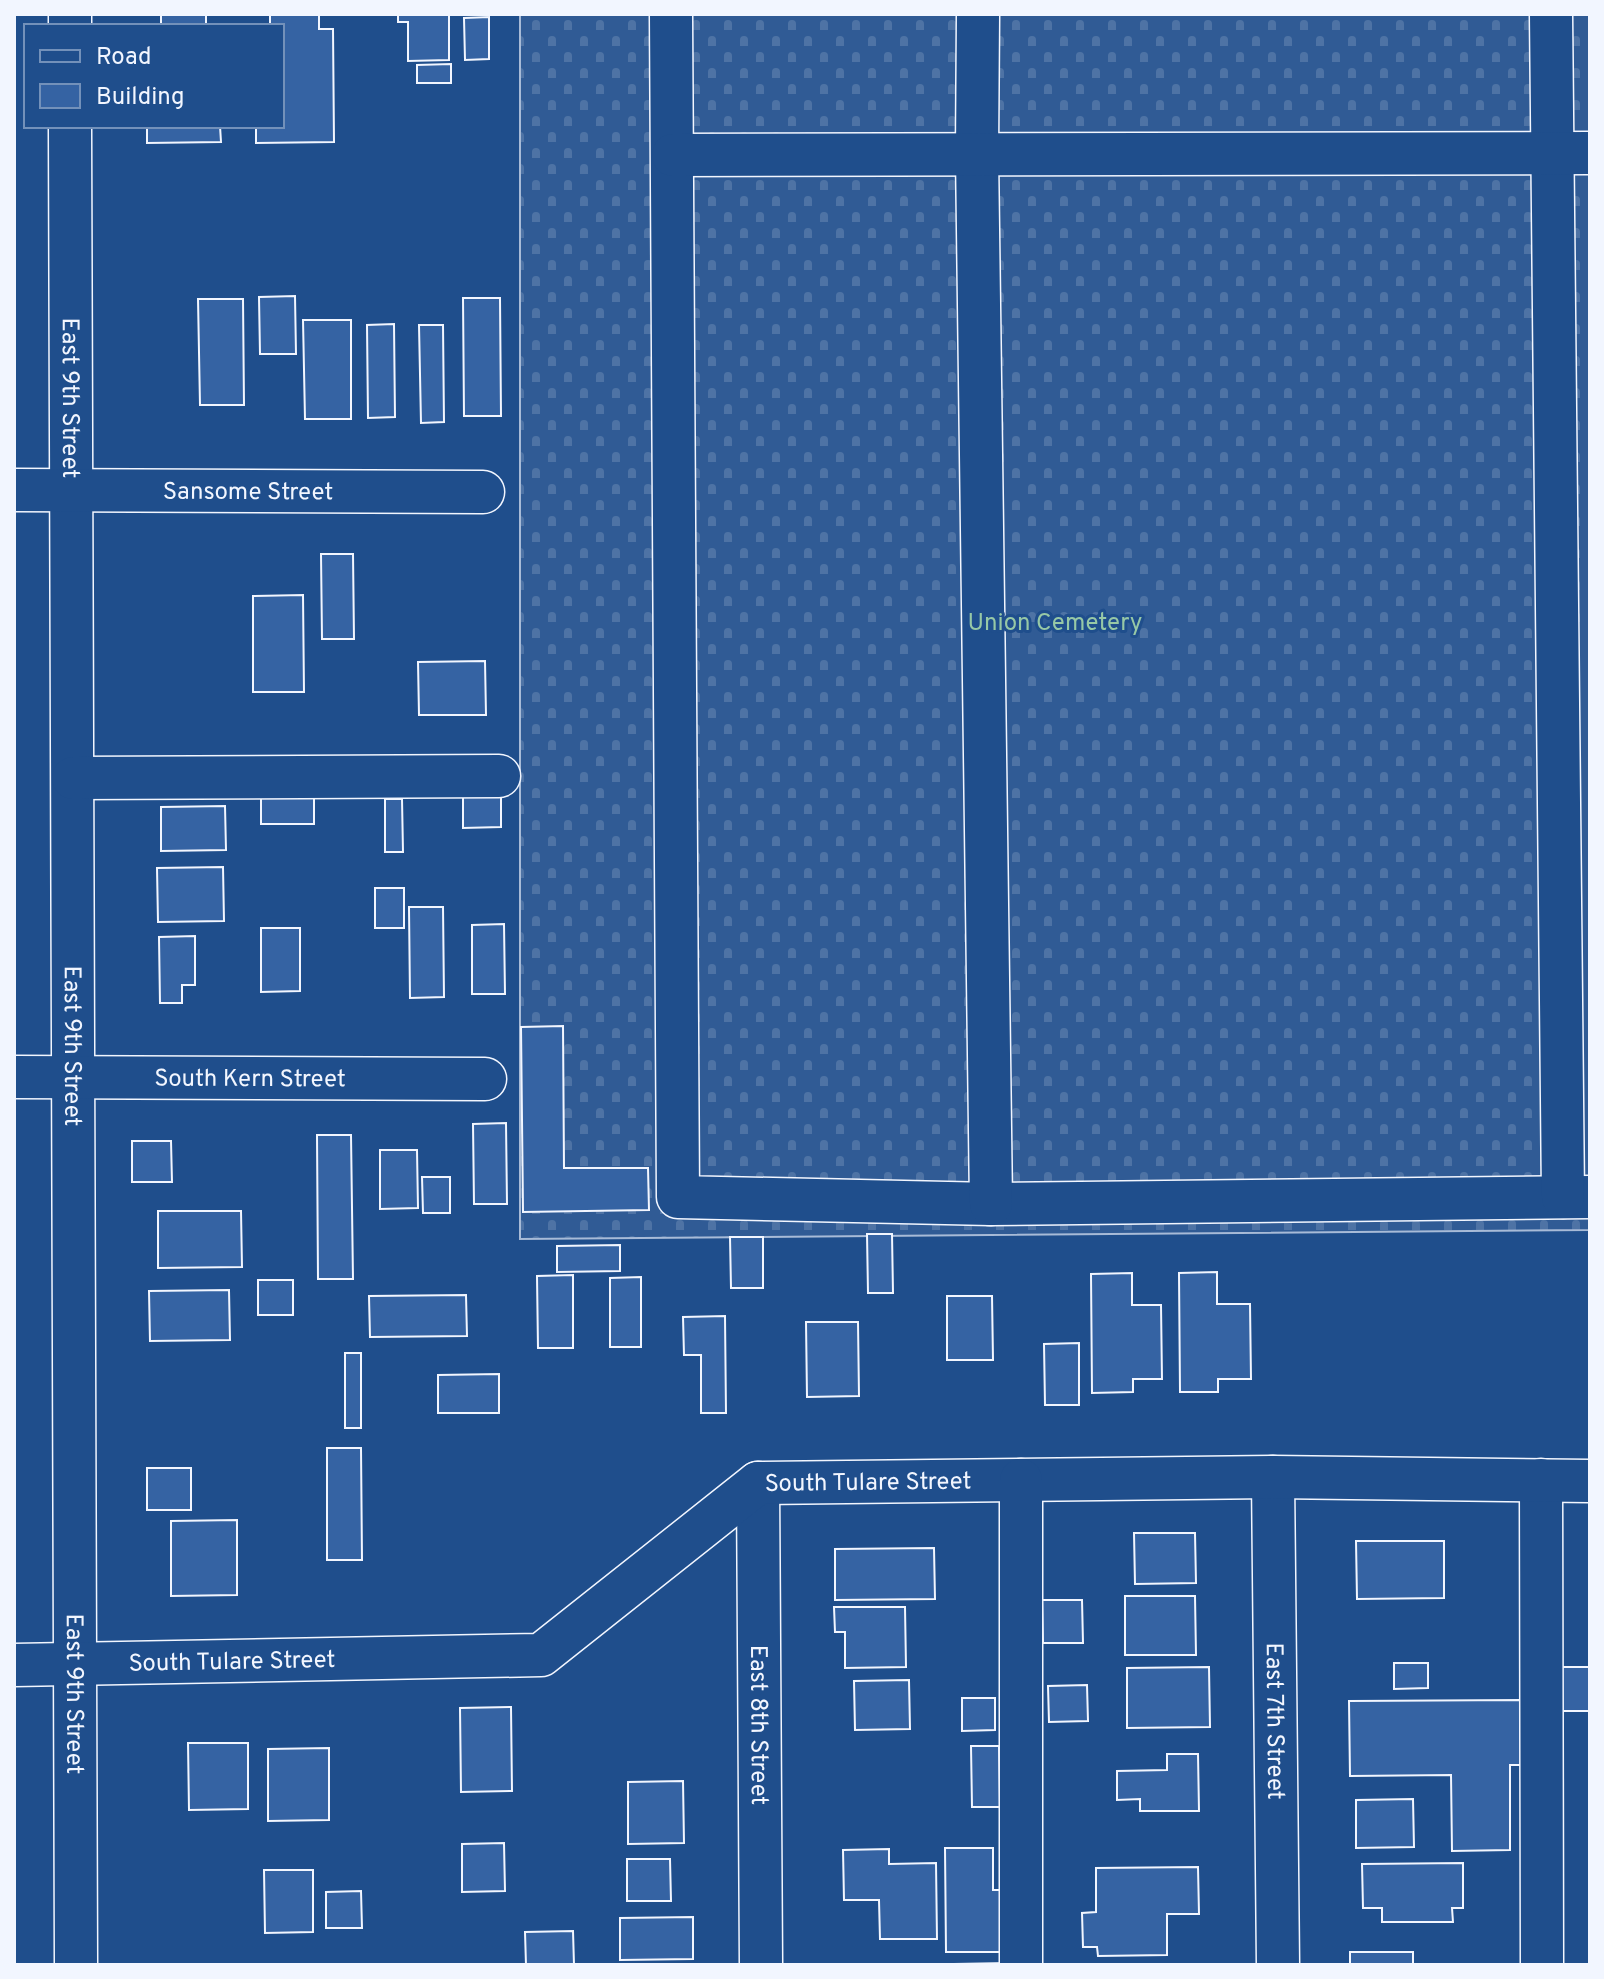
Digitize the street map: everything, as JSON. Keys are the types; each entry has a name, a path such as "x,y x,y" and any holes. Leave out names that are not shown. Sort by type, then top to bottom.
{"street":[{"path":"671,14 678,1197 991,1204 1576,1197 1570,154 1551,14"},
{"path":"978,14 977,154 991,1204"},
{"name":"East 9th Street","path":"70,128 76,1965"},
{"path":"673,155 1570,154"},
{"name":"Sansome Street","path":"14,490 483,492"},
{"path":"73,778 499,776"},
{"name":"South Kern Street","path":"14,1077 485,1079"},
{"name":"South Tulare Street","path":"14,1665 541,1655 758,1483 1273,1477 1590,1481"},
{"name":"East 7th Street","path":"1273,1477 1278,1965"},
{"path":"1021,1480 1021,1965"},
{"path":"1541,1480 1542,1965"},
{"name":"East 8th Street","path":"758,1483 761,1965"}],"green space":[{"name":"Union Cemetery","path":"520,14 1590,14 1590,1230 520,1239"}],"building":[{"path":"161,14 206,14 206,24 161,24"},
{"path":"270,14 319,14 319,29 333,29 334,142 256,143 256,128 284,128 284,24 270,24"},
{"path":"398,14 449,14 449,60 408,61 408,22 398,22"},
{"path":"489,17 489,59 465,60 464,18"},
{"path":"451,64 451,83 417,83 417,65"},
{"path":"147,128 220,128 221,142 147,143"},
{"path":"295,296 296,354 260,354 259,297"},
{"path":"463,298 500,298 501,416 464,416"},
{"path":"198,299 243,299 244,405 200,405"},
{"path":"303,320 351,320 351,419 305,419"},
{"path":"394,324 395,417 368,418 367,325"},
{"path":"419,325 443,325 444,422 421,423"},
{"path":"321,554 353,554 354,639 322,639"},
{"path":"303,595 304,692 253,692 253,596"},
{"path":"485,661 486,715 419,715 418,662"},
{"path":"314,787 314,824 261,824 261,788"},
{"path":"501,794 501,827 463,828 463,795"},
{"path":"385,799 402,799 403,852 385,852"},
{"path":"225,806 226,850 161,851 161,807"},
{"path":"223,867 224,921 158,922 157,868"},
{"path":"375,888 404,888 404,928 375,928"},
{"path":"409,907 443,907 444,997 410,998"},
{"path":"504,924 505,994 472,994 472,925"},
{"path":"261,928 300,928 300,991 261,992"},
{"path":"195,936 195,985 182,985 182,1003 160,1003 159,937"},
{"path":"563,1026 564,1168 648,1168 649,1210 523,1212 521,1027"},
{"path":"506,1123 507,1204 474,1204 473,1124"},
{"path":"317,1135 351,1135 353,1279 318,1279"},
{"path":"132,1141 171,1141 172,1182 132,1182"},
{"path":"380,1150 417,1150 418,1208 380,1209"},
{"path":"422,1177 450,1177 450,1213 423,1213"},
{"path":"158,1211 241,1211 242,1267 158,1268"},
{"path":"867,1234 892,1234 893,1293 868,1293"},
{"path":"730,1237 763,1237 763,1288 731,1288"},
{"path":"620,1245 620,1271 557,1272 557,1246"},
{"path":"1217,1272 1217,1304 1250,1304 1251,1379 1218,1379 1218,1392 1180,1392 1179,1273"},
{"path":"1132,1273 1132,1305 1161,1305 1162,1379 1133,1379 1133,1392 1092,1393 1091,1274"},
{"path":"573,1275 573,1348 538,1348 537,1276"},
{"path":"641,1277 641,1347 610,1347 610,1278"},
{"path":"258,1280 293,1280 293,1315 258,1315"},
{"path":"229,1290 230,1340 150,1341 149,1291"},
{"path":"466,1295 467,1336 370,1337 369,1296"},
{"path":"947,1296 992,1296 993,1360 947,1360"},
{"path":"725,1316 726,1413 701,1413 701,1355 684,1355 683,1317"},
{"path":"806,1322 858,1322 859,1396 807,1397"},
{"path":"1079,1343 1079,1405 1045,1405 1044,1344"},
{"path":"345,1353 361,1353 361,1428 345,1428"},
{"path":"499,1374 499,1413 438,1413 438,1375"},
{"path":"327,1448 361,1448 362,1560 327,1560"},
{"path":"147,1468 191,1468 191,1510 147,1510"},
{"path":"237,1520 237,1595 171,1596 171,1521"},
{"path":"1134,1533 1195,1533 1196,1583 1135,1584"},
{"path":"1356,1541 1444,1541 1444,1598 1357,1599"},
{"path":"934,1548 935,1599 835,1600 835,1549"},
{"path":"1125,1596 1195,1596 1196,1655 1125,1655"},
{"path":"1042,1600 1082,1600 1083,1643 1043,1643"},
{"path":"834,1607 905,1607 906,1667 845,1668 845,1632 835,1632"},
{"path":"1394,1663 1428,1663 1428,1688 1394,1689"},
{"path":"1209,1667 1210,1727 1127,1728 1127,1668"},
{"path":"1552,1667 1590,1667 1590,1711 1552,1711"},
{"path":"909,1680 910,1729 855,1730 854,1681"},
{"path":"1087,1685 1088,1721 1049,1722 1048,1686"},
{"path":"962,1698 995,1698 995,1730 962,1731"},
{"path":"1521,1700 1521,1765 1510,1765 1510,1850 1452,1851 1451,1775 1350,1776 1349,1701"},
{"path":"511,1707 512,1791 461,1792 460,1708"},
{"path":"188,1743 248,1743 248,1809 189,1810"},
{"path":"971,1746 999,1746 1000,1807 972,1807"},
{"path":"329,1748 329,1820 268,1821 268,1749"},
{"path":"1167,1754 1198,1754 1199,1811 1140,1811 1140,1799 1117,1800 1117,1771 1167,1770"},
{"path":"683,1781 684,1843 628,1844 628,1782"},
{"path":"1413,1799 1414,1847 1356,1848 1356,1800"},
{"path":"504,1843 505,1891 462,1892 462,1844"},
{"path":"945,1848 993,1848 993,1890 1002,1890 1003,1952 946,1952"},
{"path":"889,1849 889,1864 936,1863 937,1939 880,1939 879,1900 844,1900 843,1850"},
{"path":"627,1859 670,1859 671,1901 627,1901"},
{"path":"1463,1863 1463,1908 1452,1908 1453,1922 1382,1922 1382,1908 1363,1908 1362,1864"},
{"path":"1198,1867 1199,1914 1167,1914 1167,1955 1098,1956 1097,1947 1083,1947 1082,1913 1096,1912 1096,1868"},
{"path":"264,1870 313,1870 313,1932 265,1933"},
{"path":"361,1891 362,1928 326,1928 326,1892"},
{"path":"693,1917 693,1959 620,1960 620,1918"},
{"path":"573,1931 574,1965 526,1965 525,1932"},
{"path":"1350,1952 1413,1952 1413,1965 1350,1965"},
{"path":"1007,1963 1007,1965 956,1964"}]}
